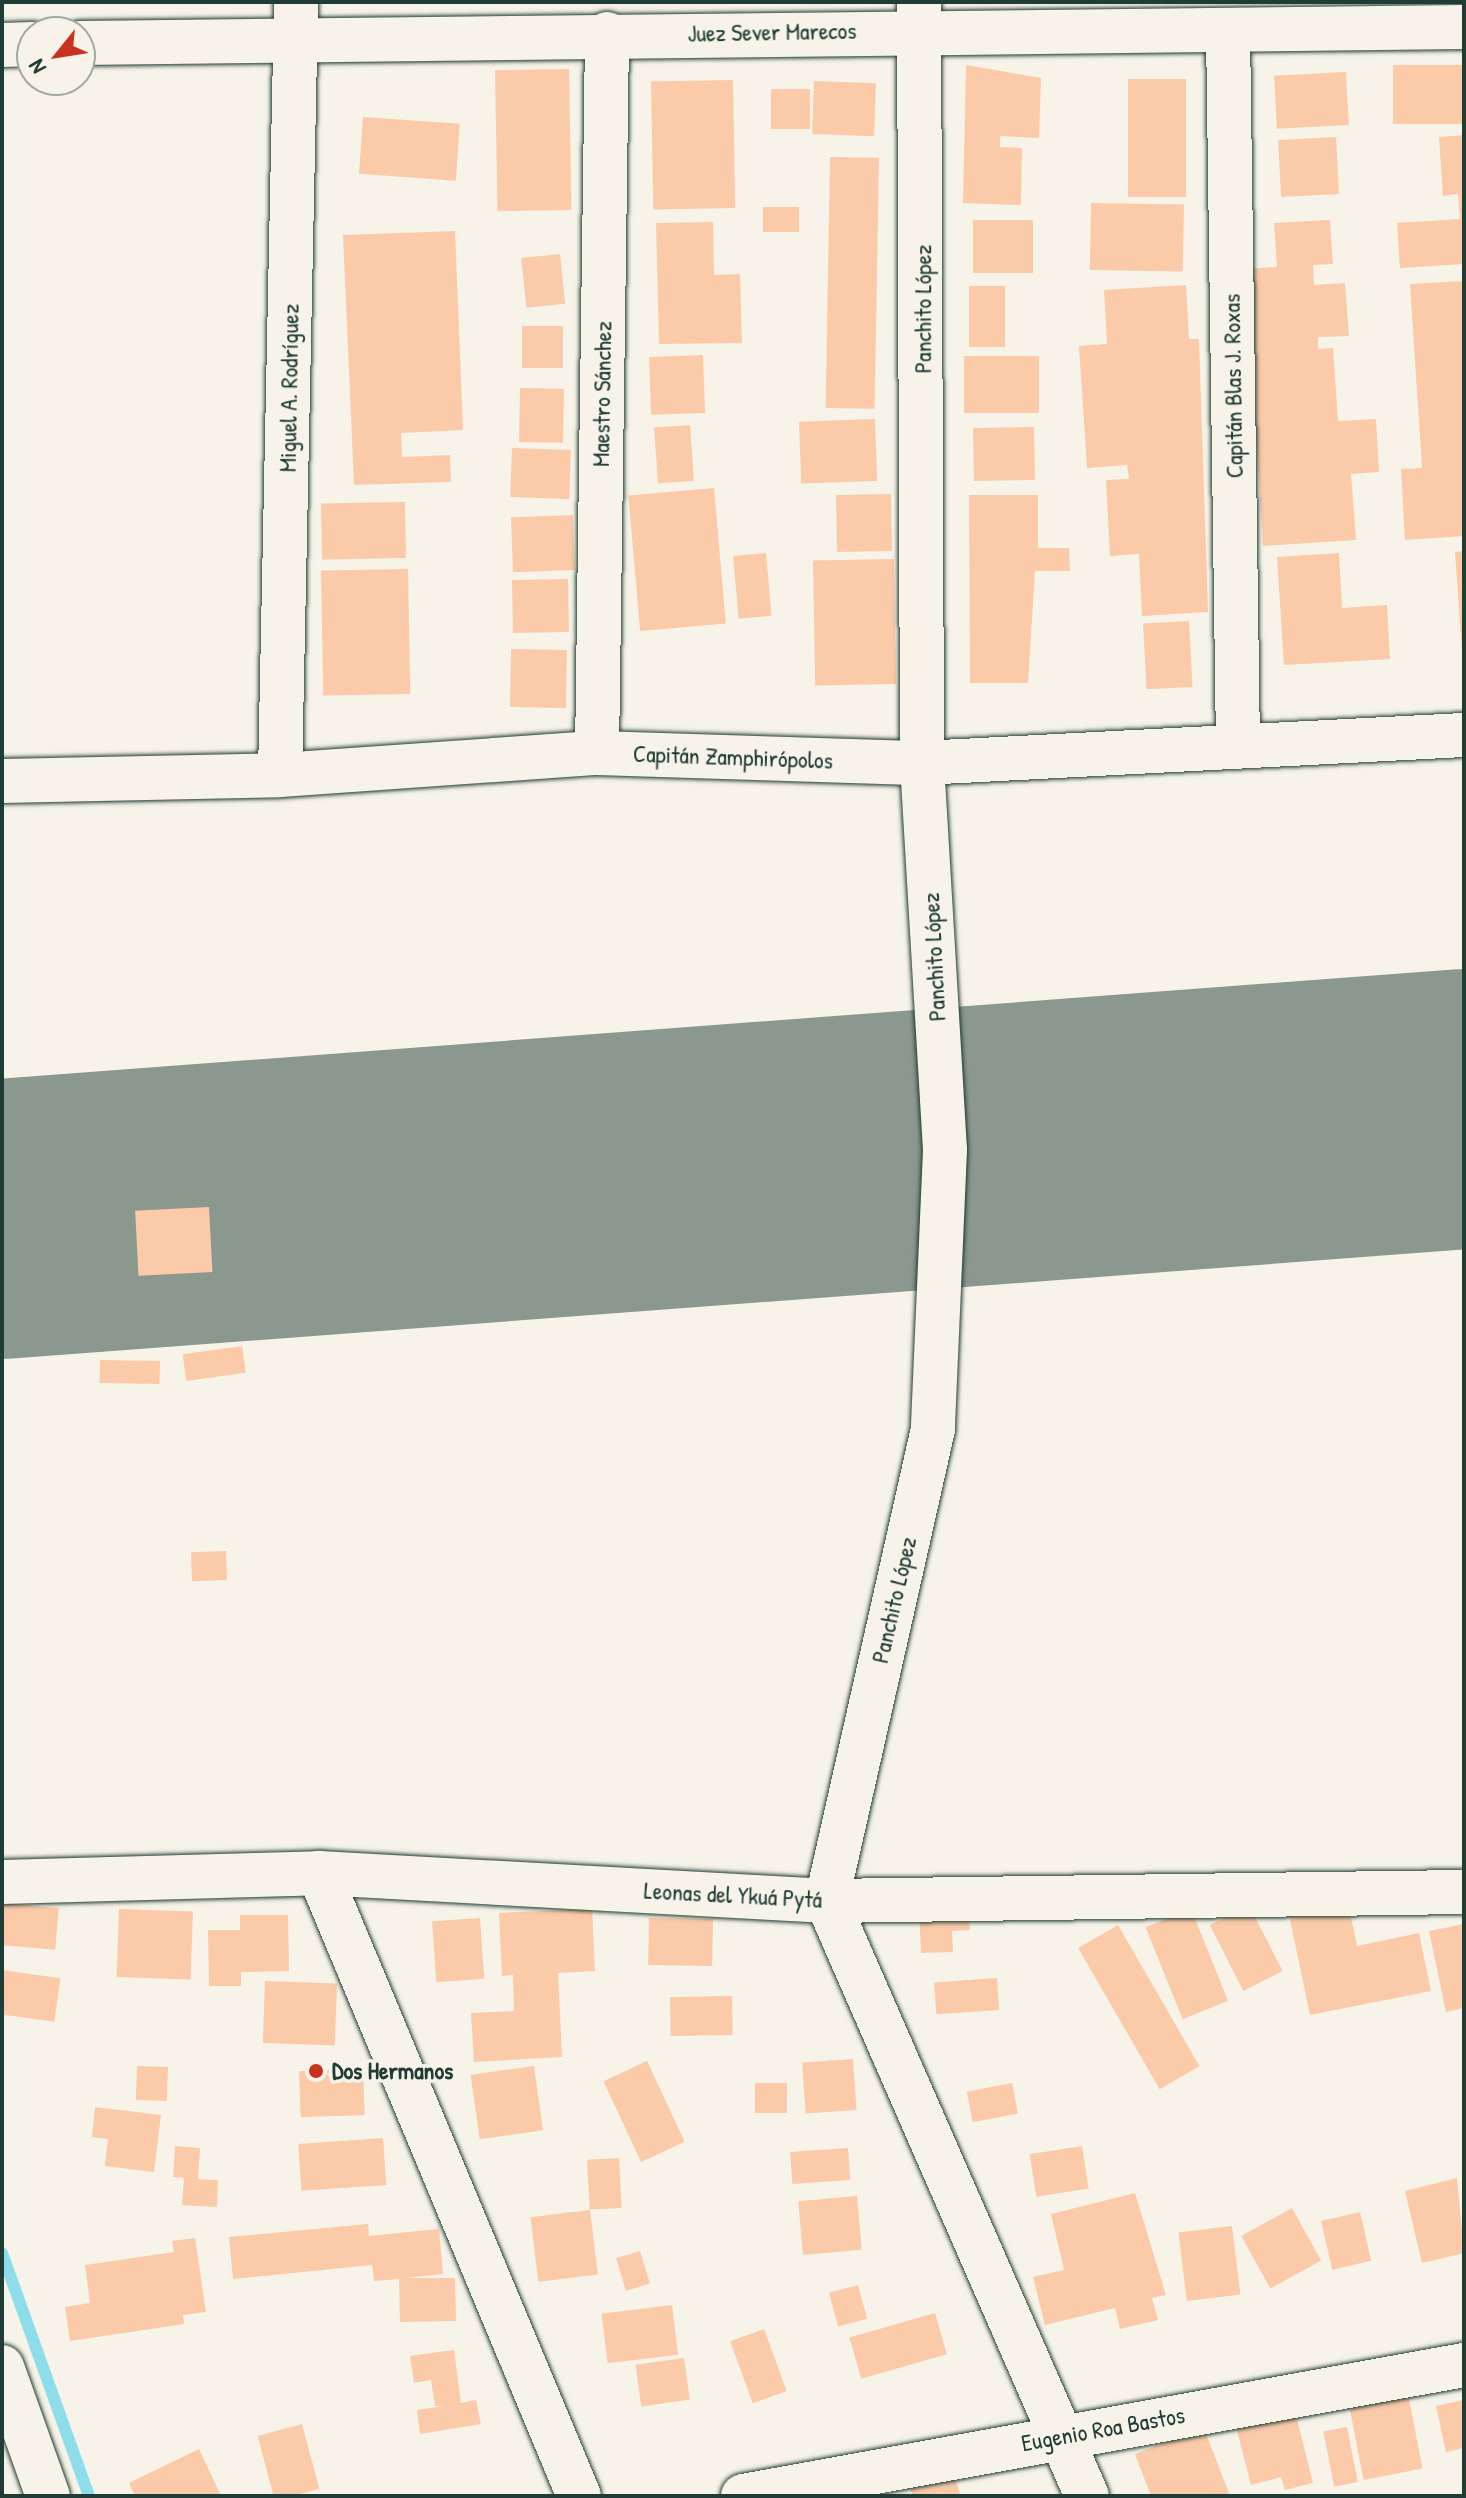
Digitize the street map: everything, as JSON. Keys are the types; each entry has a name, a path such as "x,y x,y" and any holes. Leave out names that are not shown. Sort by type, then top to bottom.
{"street":[{"name":"Juez Sever Marecos","path":"96,41 297,20 607,34 921,16 1228,30 1464,27"},
{"name":"Panchito López","path":"827,1901 933,1429 945,1150 922,763 921,16"},
{"name":"Miguel A. Rodríguez","path":"280,775 297,20"},
{"name":"Capitán Blas J. Roxas","path":"1228,30 1238,742"},
{"name":"Maestro Sánchez","path":"597,753 607,34"},
{"name":"Capitán Zamphirópolos","path":"2,781 280,775 597,753 922,763 1238,742 1464,735"},
{"name":"Leonas del Ykuá Pytá","path":"2,1882 319,1873 827,1901 1464,1892"},
{"path":"319,1873 579,2496"},
{"path":"827,1901 1087,2496"},
{"name":"Eugenio Roa Bastos","path":"743,2496 1464,2365"},
{"path":"2,2367 48,2496"}],"building":[{"path":"966,65 1041,78 1039,138 1000,136 1000,147 1022,148 1021,205 963,203"},
{"path":"1393,65 1464,65 1464,124 1393,124"},
{"path":"569,69 571,210 497,211 495,70"},
{"path":"1346,72 1349,125 1277,129 1274,76"},
{"path":"1128,79 1186,79 1186,197 1128,197"},
{"path":"733,80 735,208 653,209 651,81"},
{"path":"814,81 876,83 874,136 812,134"},
{"path":"771,89 810,89 810,129 771,129"},
{"path":"363,117 460,124 456,181 359,174"},
{"path":"1464,135 1464,264 1400,268 1397,223 1460,219 1458,194 1443,196 1439,137"},
{"path":"1336,137 1339,194 1281,197 1278,140"},
{"path":"830,157 879,158 875,409 826,408"},
{"path":"1091,203 1184,205 1183,272 1090,270"},
{"path":"763,207 799,207 799,232 763,232"},
{"path":"973,220 1033,220 1033,273 973,273"},
{"path":"1330,220 1333,264 1313,265 1314,285 1345,283 1349,336 1318,337 1318,349 1333,348 1338,421 1376,419 1379,472 1351,474 1356,540 1263,546 1246,269 1277,267 1274,223"},
{"path":"713,222 714,275 740,274 742,343 659,344 656,223"},
{"path":"455,231 463,430 401,433 402,457 450,455 451,482 354,485 343,235"},
{"path":"560,254 565,304 526,308 521,258"},
{"path":"1464,281 1464,536 1405,540 1401,469 1422,468 1410,284"},
{"path":"1186,285 1189,339 1199,339 1208,612 1142,616 1139,554 1110,556 1106,480 1129,479 1127,465 1087,468 1079,346 1107,344 1104,290"},
{"path":"969,286 1005,286 1005,347 969,347"},
{"path":"522,326 563,326 563,368 522,368"},
{"path":"703,355 705,413 651,415 649,357"},
{"path":"964,356 1039,356 1039,413 964,413"},
{"path":"520,388 564,389 563,443 519,442"},
{"path":"875,419 877,481 801,484 799,422"},
{"path":"690,425 694,481 658,483 654,428"},
{"path":"1034,427 1035,480 974,481 973,428"},
{"path":"512,448 571,450 569,499 510,497"},
{"path":"714,488 726,623 640,631 628,495"},
{"path":"891,494 892,551 837,552 836,495"},
{"path":"969,495 1038,495 1038,548 1069,548 1070,571 1035,571 1028,683 970,683"},
{"path":"405,502 406,558 322,559 321,503"},
{"path":"573,515 575,570 513,572 511,517"},
{"path":"1464,551 1464,651 1462,651 1455,552"},
{"path":"766,553 771,616 739,619 733,556"},
{"path":"1339,553 1342,608 1387,605 1390,659 1284,665 1277,557"},
{"path":"894,559 896,684 815,685 813,560"},
{"path":"408,569 410,694 323,695 321,571"},
{"path":"568,579 569,632 513,633 512,580"},
{"path":"1189,621 1192,687 1147,689 1143,623"},
{"path":"511,649 567,650 566,708 510,707"},
{"path":"209,1207 212,1272 139,1276 135,1211"},
{"path":"242,1346 246,1373 186,1381 183,1354"},
{"path":"100,1360 160,1361 160,1384 100,1383"},
{"path":"226,1551 227,1580 192,1581 191,1552"},
{"path":"2,1903 59,1908 55,1950 2,1945"},
{"path":"1348,1903 1357,1946 1419,1933 1431,1991 1310,2015 1289,1915"},
{"path":"968,1904 970,1930 952,1931 953,1952 921,1953 919,1907"},
{"path":"1249,1905 1283,1971 1243,1991 1210,1925"},
{"path":"119,1909 193,1912 191,1980 117,1977"},
{"path":"592,1909 595,1971 558,1973 562,2057 474,2062 471,2013 514,2011 513,1975 502,1976 499,1913"},
{"path":"1191,1909 1228,2001 1183,2019 1146,1927"},
{"path":"240,1915 288,1915 289,1971 241,1972 241,1986 209,1986 208,1930 240,1930"},
{"path":"480,1918 484,1979 436,1982 432,1921"},
{"path":"649,1918 713,1919 712,1966 648,1965"},
{"path":"1464,1924 1464,2008 1446,2012 1429,1931"},
{"path":"1118,1925 1200,2066 1160,2089 1078,1948"},
{"path":"2,1970 60,1978 54,2022 2,2014"},
{"path":"997,1978 999,2010 936,2014 934,1982"},
{"path":"265,1981 337,1984 335,2045 263,2043"},
{"path":"732,1996 733,2035 671,2036 670,1997"},
{"path":"853,2059 857,2110 806,2113 802,2063"},
{"path":"647,2061 685,2142 641,2162 603,2081"},
{"path":"137,2066 168,2067 167,2101 136,2100"},
{"path":"534,2066 543,2130 480,2139 471,2075"},
{"path":"363,2069 365,2115 301,2117 299,2071"},
{"path":"755,2083 787,2083 787,2113 755,2113"},
{"path":"1012,2083 1018,2113 973,2122 967,2092"},
{"path":"95,2107 161,2115 154,2172 105,2166 108,2139 92,2137"},
{"path":"383,2138 386,2185 301,2191 298,2144"},
{"path":"175,2146 200,2148 198,2179 218,2180 217,2207 182,2205 184,2178 173,2177"},
{"path":"1082,2146 1089,2188 1036,2197 1030,2154"},
{"path":"848,2148 850,2180 792,2184 790,2152"},
{"path":"619,2158 622,2208 590,2210 587,2160"},
{"path":"1457,2178 1464,2253 1422,2263 1405,2191"},
{"path":"1135,2193 1166,2295 1152,2298 1158,2320 1120,2329 1115,2308 1045,2325 1033,2277 1064,2270 1051,2214"},
{"path":"857,2196 862,2250 803,2255 798,2201"},
{"path":"1292,2208 1321,2260 1270,2289 1241,2236"},
{"path":"590,2210 598,2275 538,2282 530,2217"},
{"path":"1360,2212 1371,2261 1332,2270 1321,2221"},
{"path":"368,2224 369,2236 439,2229 443,2274 405,2278 455,2278 456,2321 400,2322 399,2279 374,2281 372,2265 233,2279 229,2237"},
{"path":"1232,2226 1240,2294 1187,2301 1178,2233"},
{"path":"195,2238 206,2312 183,2315 184,2324 70,2341 65,2307 90,2303 85,2265 174,2252 172,2241"},
{"path":"640,2251 650,2284 626,2291 616,2258"},
{"path":"858,2285 867,2319 838,2327 829,2293"},
{"path":"672,2305 678,2355 608,2363 602,2314"},
{"path":"935,2313 947,2354 861,2379 849,2338"},
{"path":"764,2329 787,2391 753,2403 730,2341"},
{"path":"454,2350 461,2403 476,2400 481,2424 420,2434 417,2410 444,2406 435,2406 431,2380 414,2383 410,2356"},
{"path":"684,2358 690,2400 641,2406 635,2365"},
{"path":"1408,2394 1423,2469 1364,2480 1349,2405"},
{"path":"1464,2400 1464,2448 1446,2452 1436,2406"},
{"path":"1296,2415 1313,2483 1285,2490 1281,2477 1251,2485 1234,2419"},
{"path":"302,2424 319,2489 292,2496 274,2496 258,2436"},
{"path":"1347,2427 1358,2482 1334,2487 1323,2432"},
{"path":"1204,2428 1230,2496 1151,2496 1135,2454"},
{"path":"199,2449 221,2496 135,2496 129,2483"},
{"path":"951,2468 961,2496 913,2496 908,2483"}],"waterway":[{"path":"2,2253 89,2496"}],"runway":[{"path":"2,1219 1464,1109"}],"place":[{"name":"Dos Hermanos","path":"316,2071"}]}
